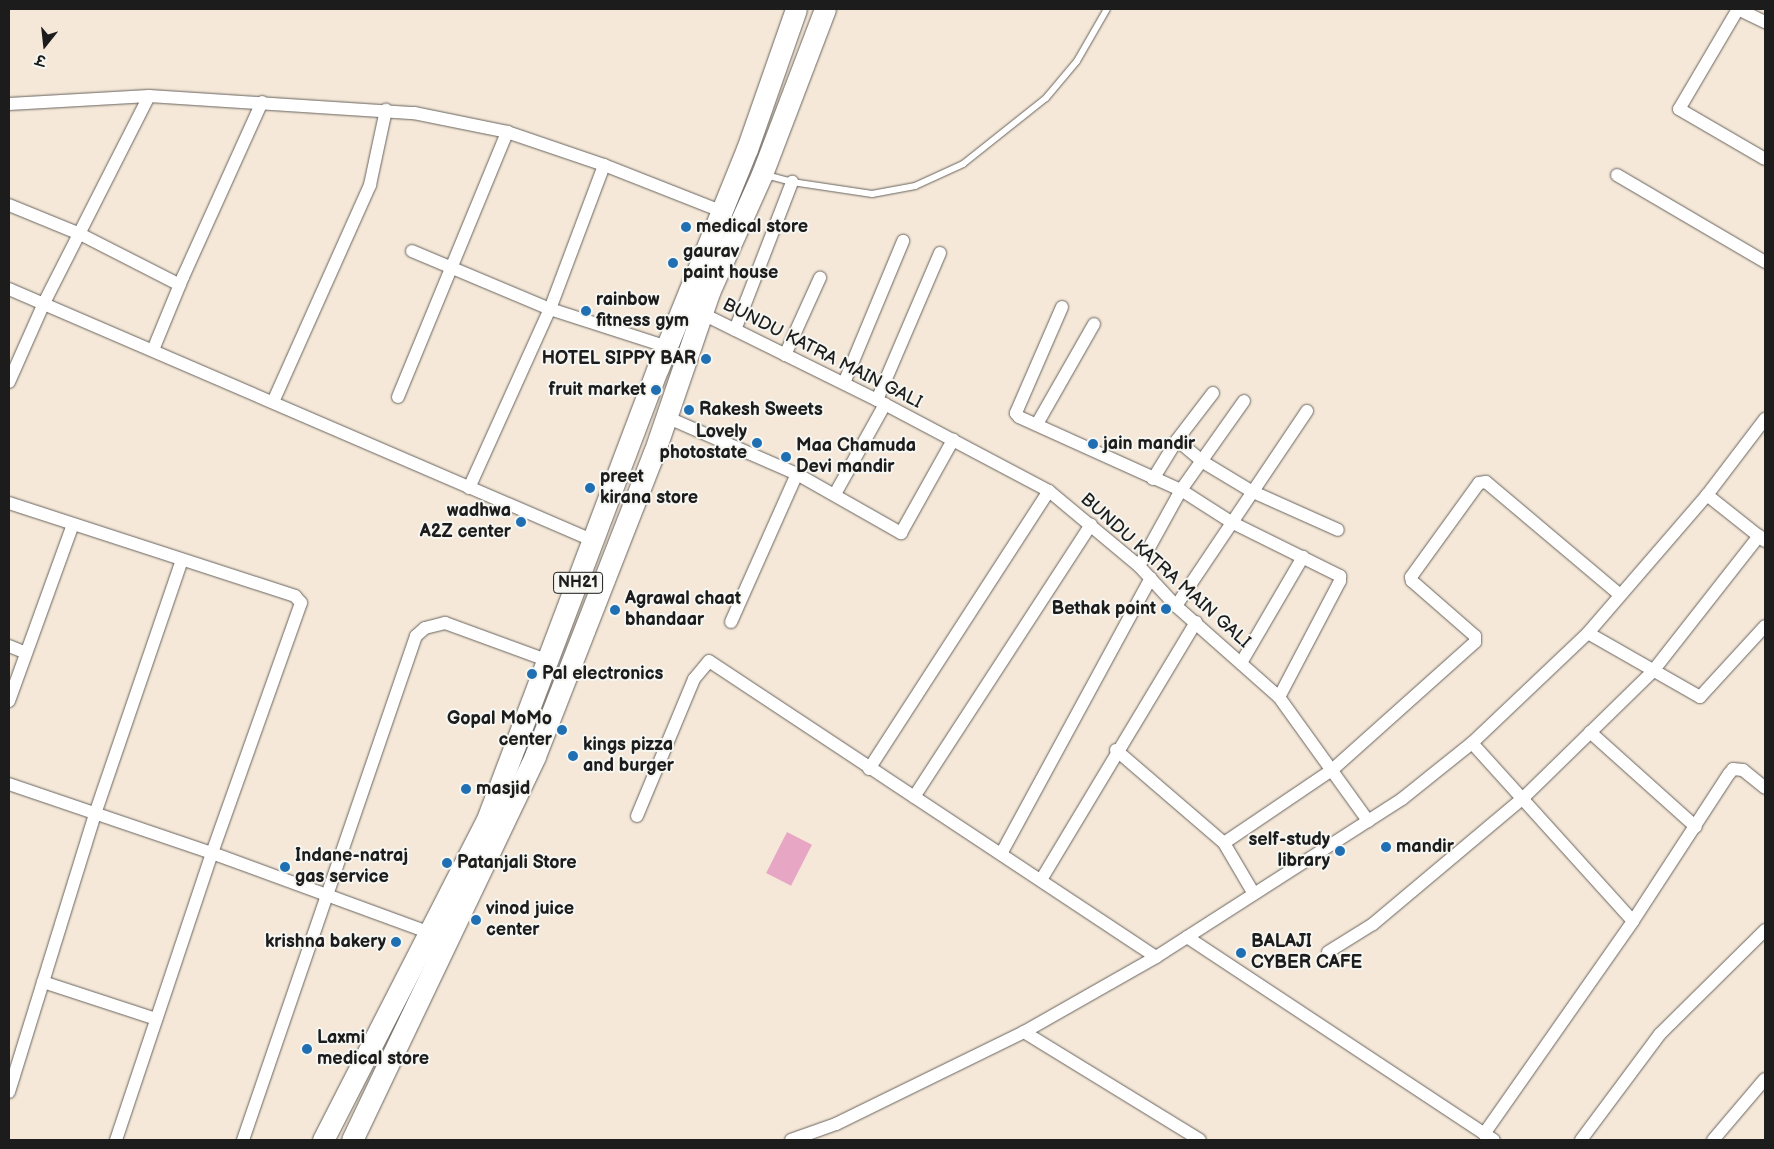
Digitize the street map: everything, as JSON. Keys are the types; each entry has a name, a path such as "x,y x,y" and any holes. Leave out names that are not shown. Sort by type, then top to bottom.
{"highway":[{"name":"NH21","path":"352,1140 440,937 488,817 720,211 747,149 796,9"},
{"name":"NH21","path":"323,1140 440,937 560,697 666,416 701,313 762,174 825,9"}],"street":[{"path":"1765,22 1738,9 1679,109 1765,159"},
{"path":"9,104 149,96 386,110 507,132 604,165 742,220"},
{"path":"9,382 44,303 149,96"},
{"path":"153,350 262,102"},
{"path":"273,402 370,185 386,110"},
{"path":"398,397 427,320 452,267 507,132"},
{"path":"469,488 550,309 604,165"},
{"path":"1617,175 1765,262"},
{"path":"735,330 792,182"},
{"path":"9,204 80,234 180,285"},
{"path":"844,383 903,241"},
{"path":"412,251 550,309 668,347"},
{"path":"835,494 881,402 940,253"},
{"path":"786,354 820,278"},
{"path":"9,289 594,541"},
{"path":"1062,308 1016,412 1019,417 1181,490 1231,522 1337,573 1340,581 1279,697"},
{"name":"BUNDU KATRA MAIN GALI","path":"701,313 844,383 1049,491 1139,566 1176,606 1279,697 1368,820"},
{"path":"1037,424 1094,324"},
{"path":"1153,479 1177,440 1213,393"},
{"path":"1139,566 1181,490 1203,462 1244,401"},
{"path":"1176,606 1307,411"},
{"path":"666,416 797,474 901,533 954,440"},
{"path":"791,1140 836,1124 1024,1032 1156,957 1402,799 1472,743 1588,633 1707,495 1765,419"},
{"path":"1177,440 1203,462 1251,492 1338,530"},
{"path":"731,622 797,474"},
{"path":"1224,843 1332,770 1476,642 1475,636 1412,581 1411,576 1479,483 1486,482 1620,595"},
{"path":"869,770 1049,491"},
{"path":"1328,952 1373,924 1522,798 1653,671 1762,538 1707,495"},
{"path":"9,503 295,596 301,602 212,853 116,1140"},
{"path":"9,701 73,524"},
{"path":"914,797 1090,524"},
{"path":"1241,663 1303,557"},
{"path":"9,1092 95,814 182,560"},
{"path":"1001,854 1151,578"},
{"path":"1041,880 1116,750 1196,622"},
{"path":"243,1140 329,896 416,636 425,628 445,623 549,661"},
{"path":"1588,633 1700,697 1765,626"},
{"path":"9,646 26,653"},
{"path":"637,816 694,679 705,662 716,663 869,770 914,797 1156,957"},
{"path":"1590,732 1696,827"},
{"path":"1472,743 1633,921"},
{"path":"1116,750 1224,843 1254,894"},
{"path":"1187,937 1489,1137 1733,769 1743,770 1765,788"},
{"path":"9,784 212,853 440,937"},
{"path":"1581,1140 1660,1034 1765,930"},
{"path":"43,982 156,1019"},
{"path":"1024,1032 1200,1140"},
{"path":"1713,1140 1763,1085"}],"lane":[{"path":"762,174 792,182 872,194 915,186 963,164 1046,98 1077,61 1107,9"}],"building":[{"path":"787,832 812,845 791,886 766,873"}],"place":[{"name":"medical store","path":"686,227"},
{"name":"gaurav paint house","path":"673,263"},
{"name":"rainbow fitness gym","path":"586,311"},
{"name":"HOTEL SIPPY BAR","path":"706,359"},
{"name":"fruit market","path":"656,390"},
{"name":"Rakesh Sweets","path":"689,410"},
{"name":"Lovely photostate","path":"757,443"},
{"name":"jain mandir","path":"1093,444"},
{"name":"Maa Chamuda Devi mandir","path":"786,457"},
{"name":"preet kirana store","path":"590,488"},
{"name":"wadhwa A2Z center","path":"521,522"},
{"name":"Bethak point","path":"1166,609"},
{"name":"Agrawal chaat bhandaar","path":"615,610"},
{"name":"Pal electronics","path":"532,674"},
{"name":"Gopal MoMo center","path":"562,730"},
{"name":"kings pizza and burger","path":"573,756"},
{"name":"masjid","path":"466,789"},
{"name":"mandir","path":"1386,847"},
{"name":"self-study library","path":"1340,851"},
{"name":"Patanjali Store","path":"447,863"},
{"name":"Indane-natraj gas service","path":"285,867"},
{"name":"vinod juice center","path":"476,920"},
{"name":"krishna bakery","path":"396,942"},
{"name":"BALAJI CYBER CAFE","path":"1241,953"},
{"name":"Laxmi medical store","path":"307,1049"}]}
